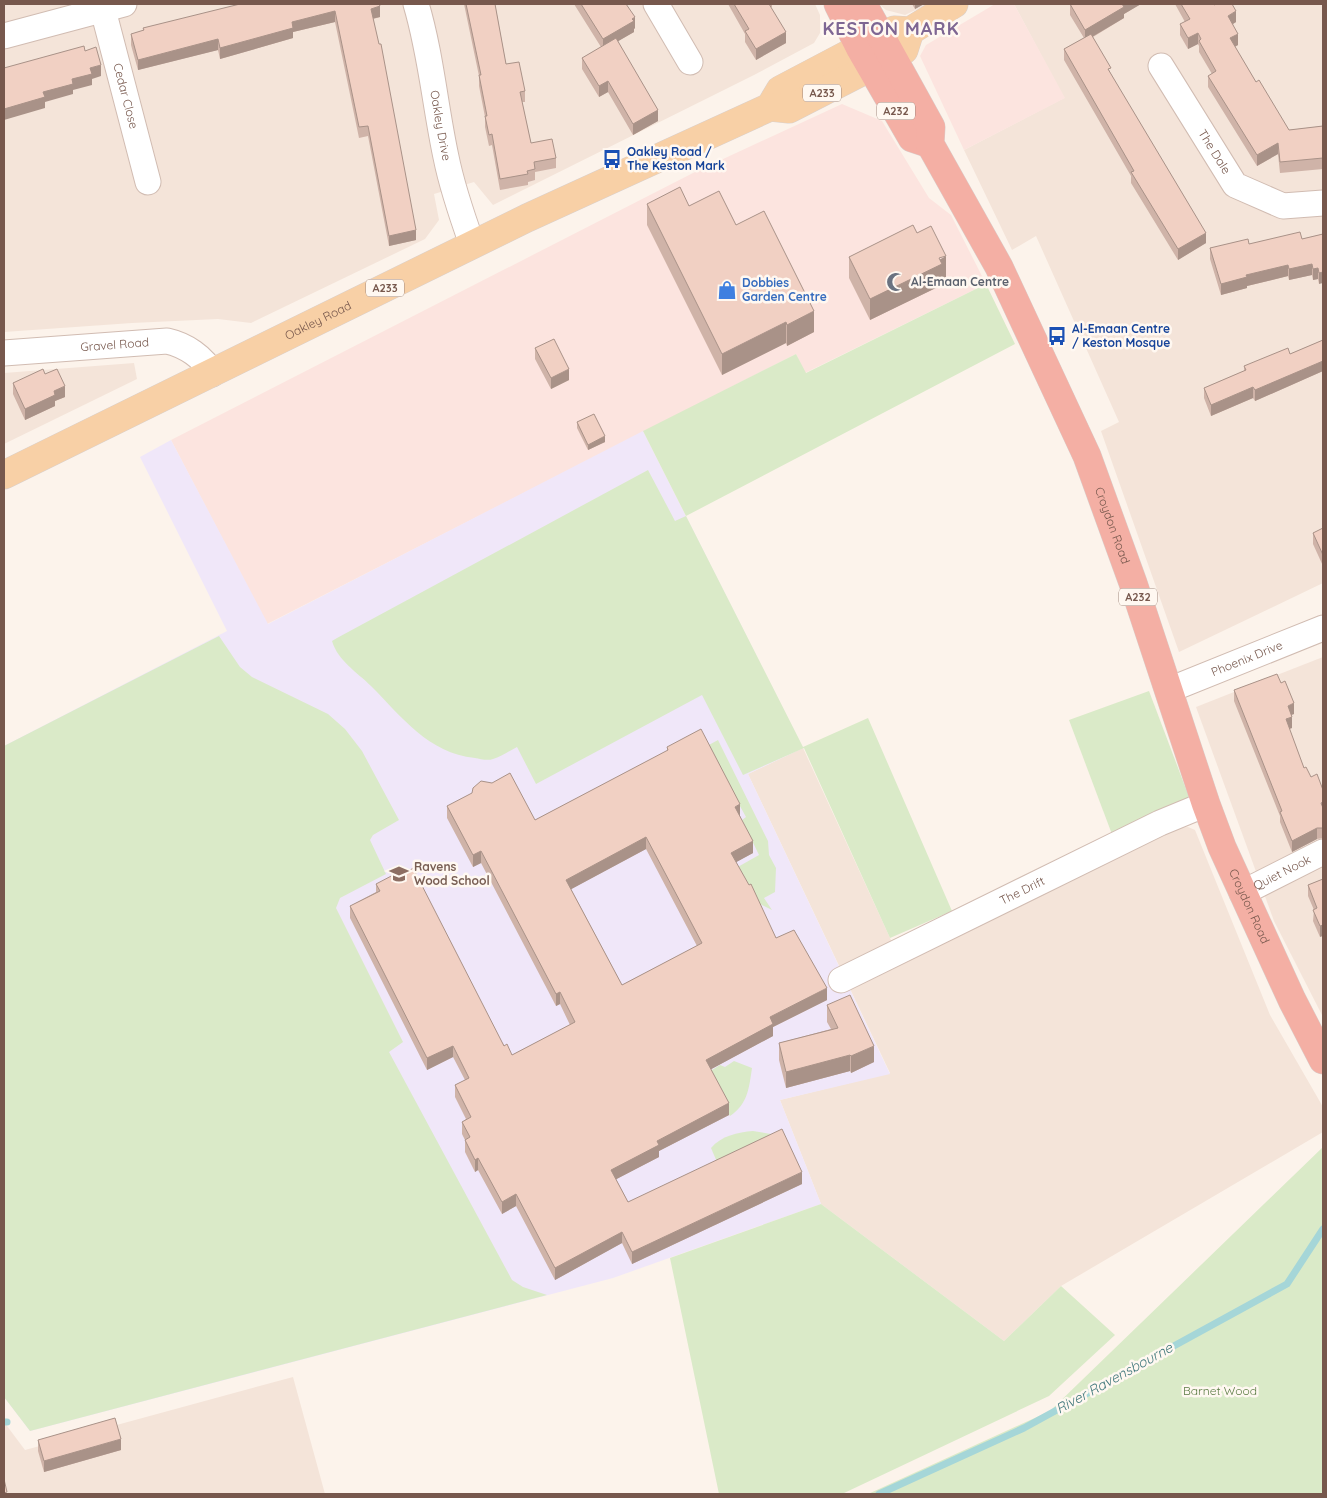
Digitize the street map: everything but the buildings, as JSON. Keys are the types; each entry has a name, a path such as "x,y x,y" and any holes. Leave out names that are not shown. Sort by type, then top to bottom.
{"highway":[{"name":"Croydon Road","path":"838,4 876,52"},
{"name":"Croydon Road","path":"863,4 876,52 912,138 930,144 999,267 1087,456 1169,690 1206,804 1242,893 1292,1000 1323,1060"}],"main road":[{"name":"A233","path":"876,52 894,30 910,31 954,4"},
{"name":"Oakley Road","path":"4,475 472,244 770,107 789,109 876,52"}],"street":[{"name":"Oakley Drive","path":"416,4 424,32 446,158 457,202 472,244"},
{"path":"656,4 690,62"},
{"path":"4,36 114,7"},
{"name":"Cedar Close","path":"114,7 148,182"},
{"name":"The Dale","path":"1161,66 1235,185 1283,206 1323,203"},
{"name":"Gravel Road","path":"4,353 167,341 178,343 206,362 212,374"},
{"name":"Phoenix Drive","path":"1169,690 1323,628"},
{"name":"The Drift","path":"841,980 1160,823 1206,804"},
{"name":"Quiet Nook","path":"1242,893 1323,852"}],"shaded area":[{"path":"4,4 815,4 820,15 820,33 814,43 754,75 493,205 474,182 434,194 439,220 425,239 251,323 218,319 4,332"},
{"path":"879,4 928,4 905,15 886,10"},
{"path":"995,4 1014,4 1065,98 964,150 920,56 926,45"},
{"path":"1014,4 1323,4 1323,583 1179,652 1101,431 1119,422 1036,236 1012,250 964,150 1064,98"},
{"path":"842,104 882,121 929,198 951,215 986,284 805,373 796,354 267,624 171,440 693,173"},
{"path":"134,363 137,379 4,444 4,373"},
{"name":"Ravens Wood School","path":"643,431 803,748 748,774 890,1074 780,1100 821,1204 613,1278 30,1431 4,1397 4,746 227,631 140,457 171,440 268,624"},
{"path":"1323,657 1323,1017 1274,921 1196,707"},
{"path":"803,748 901,962 1178,828 1188,827 1195,830 1270,1015 1323,1107 1323,1132 1061,1286 1004,1341 821,1204 780,1100 890,1073 748,774"},
{"path":"293,1377 325,1494 4,1494 4,1422 25,1450"}],"green space":[{"path":"986,284 1015,344 686,516 643,431 796,354 806,373"},
{"path":"648,470 675,521 686,516 803,747 868,718 952,911 890,938 804,748 743,775 702,695 536,784 517,747 499,757 486,760 458,755 443,749 417,732 348,666 332,641"},
{"path":"219,636 240,667 252,677 328,714 345,729 362,751 399,820 373,835 370,840 386,874 340,898 336,908 403,1042 389,1052 512,1280 523,1287 547,1295 30,1431 4,1397 4,746"},
{"path":"1149,691 1189,797 1113,837 1069,720"},
{"path":"718,740 768,841 769,855 776,868 775,892 764,898 772,910 754,901 736,868 759,855 742,820 746,817 707,746"},
{"path":"734,1061 752,1068 747,1095 741,1106 730,1116 707,1073 720,1065 725,1067"},
{"path":"753,1131 777,1135 717,1162 711,1148 715,1144 730,1135"},
{"name":"Barnet Wood","path":"1323,1147 1323,1494 868,1494 1050,1411"},
{"path":"821,1204 1004,1341 1061,1286 1115,1335 1049,1396 842,1494 719,1494 670,1258"}],"waterway":[{"name":"River Ravensbourne","path":"879,1494 1024,1428 1287,1284 1323,1229"}],"place":[{"name":"Oakley Road / The Keston Mark","path":"612,159"},
{"name":"Al-Emaan Centre","path":"896,282"},
{"name":"Dobbies Garden Centre","path":"727,290"},
{"name":"Al-Emaan Centre / Keston Mosque","path":"1057,336"},
{"name":"Ravens Wood School","path":"399,874"}],"district":[{"name":"KESTON MARK","path":"891,29"}]}
